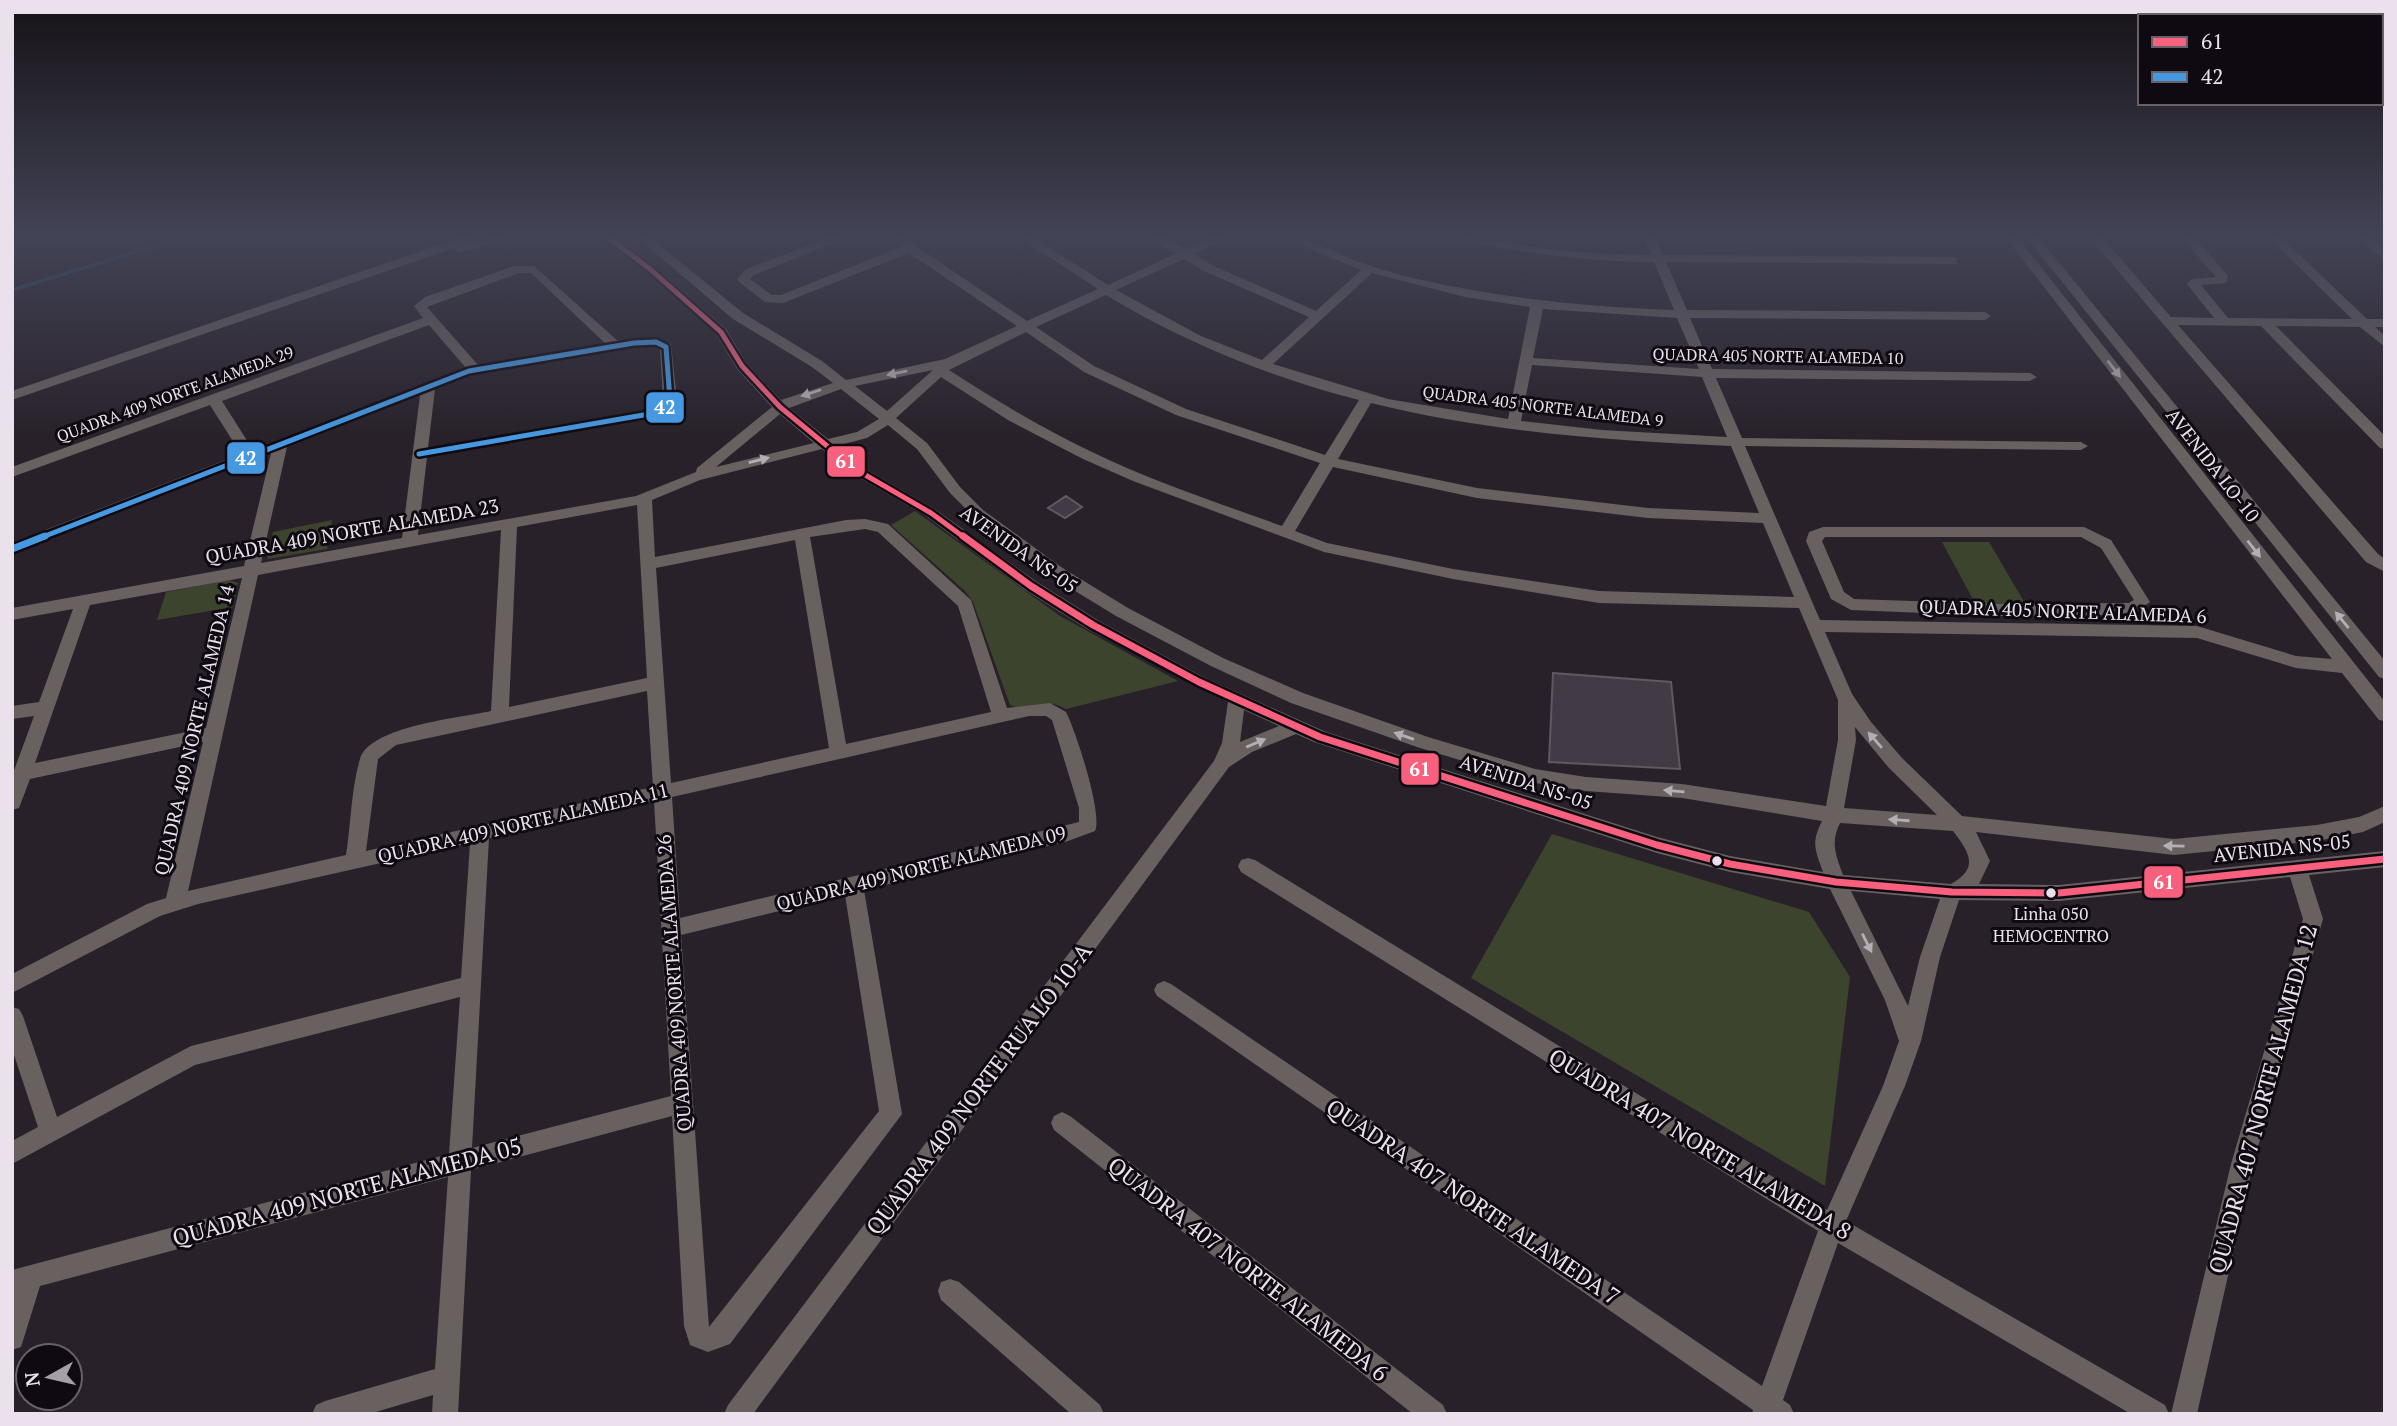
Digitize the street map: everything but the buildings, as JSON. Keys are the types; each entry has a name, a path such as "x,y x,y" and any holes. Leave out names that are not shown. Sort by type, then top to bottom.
{"street":[{"path":"12,396 278,305"},
{"path":"421,305 420,309 475,370"},
{"path":"571,305 616,346"},
{"name":"AVENIDA NS-05","path":"691,305 721,331 747,374 824,445 855,469 935,516 1067,609 1237,700 1295,727 1393,762 1657,845 1741,867 1836,882 1952,892 2059,893 2385,859"},
{"name":"AVENIDA NS-05","path":"724,305 748,324 807,358 888,418 922,446 955,490 978,513 1055,571 1181,643 1297,698 1456,753 1535,776 1586,784 1682,791 1834,815 1993,826 2137,844 2206,846 2339,830 2363,824 2385,813"},
{"path":"993,305 1089,369 1181,412 1331,462 1477,493 1542,503 1648,513 1769,518"},
{"path":"1074,305 944,366 1013,417 1088,456 1138,478 1324,547 1453,574 1599,597 1805,603"},
{"name":"QUADRA 405 NORTE ALAMEDA 9","path":"1135,305 1219,349 1264,365 1368,397 1444,414 1605,435 1737,442 2081,446"},
{"path":"1290,305 1317,316"},
{"path":"1264,365 1330,305"},
{"path":"1514,423 1537,305 1602,312 1683,315 1985,316"},
{"path":"1678,305 1844,696 1862,725 1893,761 1957,824 1976,848 1980,861 1978,871 1968,885 1952,892 1930,957 1910,1041 1894,1086 1832,1226 1772,1411"},
{"name":"AVENIDA LO-10","path":"2064,305 2385,715"},
{"name":"AVENIDA LO-10","path":"2087,305 2385,673"},
{"path":"2155,305 2372,558 2385,567"},
{"path":"2210,305 2225,322"},
{"path":"2345,305 2385,342"},
{"name":"QUADRA 409 NORTE ALAMEDA 29","path":"12,472 430,320"},
{"path":"2169,321 2385,323"},
{"path":"2266,323 2385,445"},
{"path":"12,549 475,370 616,346 657,343 666,346 670,398 665,408 652,414 419,454"},
{"name":"QUADRA 405 NORTE ALAMEDA 10","path":"1526,360 1629,371 1708,374 2030,377"},
{"name":"QUADRA 409 NORTE ALAMEDA 23","path":"695,477 780,407 803,396 844,384 944,366"},
{"name":"QUADRA 409 NORTE ALAMEDA 23","path":"12,614 644,499 695,477 862,435 888,418 944,366"},
{"path":"409,542 428,387"},
{"path":"1285,534 1368,397"},
{"path":"213,398 250,457"},
{"name":"QUADRA 409 NORTE ALAMEDA 14","path":"175,903 280,445"},
{"name":"QUADRA 409 NORTE ALAMEDA 26","path":"644,499 696,1326 699,1336 704,1338 714,1339 721,1335 891,1114 853,885"},
{"path":"500,715 509,524"},
{"path":"648,564 852,524 879,527 965,604 1001,716"},
{"path":"1823,532 2084,532 2106,544 2142,602 2132,609 1998,610 1851,604 1837,595 1814,536 1823,532"},
{"path":"802,533 839,752"},
{"path":"12,803 83,602"},
{"path":"1998,610 2008,628"},
{"name":"QUADRA 405 NORTE ALAMEDA 6","path":"1815,626 2197,632 2296,662 2347,667"},
{"path":"355,861 369,758 375,749 391,739 655,683"},
{"path":"1844,696 1848,730 1834,815 1824,836 1824,847 1836,882 1892,991 1910,1041"},
{"name":"QUADRA 409 NORTE RUA LO 10-A","path":"737,1414 1221,765 1231,743 1237,700"},
{"path":"12,713 46,707"},
{"name":"QUADRA 409 NORTE ALAMEDA 11","path":"12,984 145,915 175,903 1001,716 1050,709"},
{"name":"QUADRA 409 NORTE ALAMEDA 09","path":"671,929 1088,826 1088,808 1061,721 1058,713 1050,709"},
{"name":"QUADRA 409 NORTE RUA LO 10-A","path":"1221,765 1246,747 1295,727"},
{"path":"23,773 215,733"},
{"path":"445,1414 480,833"},
{"name":"QUADRA 407 NORTE ALAMEDA 8","path":"1248,866 1832,1226 2156,1414"},
{"name":"QUADRA 407 NORTE ALAMEDA 12","path":"2184,1414 2242,1164 2313,919 2297,867"},
{"path":"12,1153 191,1056 471,985"},
{"name":"QUADRA 407 NORTE ALAMEDA 7","path":"1164,990 1772,1411"},
{"path":"12,1016 51,1132"},
{"name":"QUADRA 409 NORTE ALAMEDA 05","path":"22,1280 682,1103"},
{"name":"QUADRA 407 NORTE ALAMEDA 6","path":"1062,1124 1434,1414"},
{"path":"12,1338 22,1280"},
{"path":"950,1291 1091,1414"},
{"path":"325,1414 447,1378"}],"green space":[{"path":"915,511 1060,616 1178,681 1066,709 1050,704 1024,707 1010,705 973,602 966,592 891,525"},
{"path":"332,520 327,549 267,559 273,532"},
{"path":"1942,542 1989,542 2026,605 1976,605"},
{"path":"229,580 238,583 233,607 157,620 166,592"},
{"path":"1552,834 1809,912 1850,977 1825,1186 1471,978"}],"transit line":[{"name":"61","path":"690,305 721,332 742,366 780,407 855,469 931,513 1031,586 1093,625 1199,682 1320,737 1657,845 1730,864 1836,882 1952,892 2059,893 2385,859"},
{"name":"42","path":"12,549 469,371 634,343 656,342 666,347 670,400 665,408 655,413 419,454"}],"place":[{"name":"Linha 050 HEMOCENTRO","path":"2051,893"}]}
